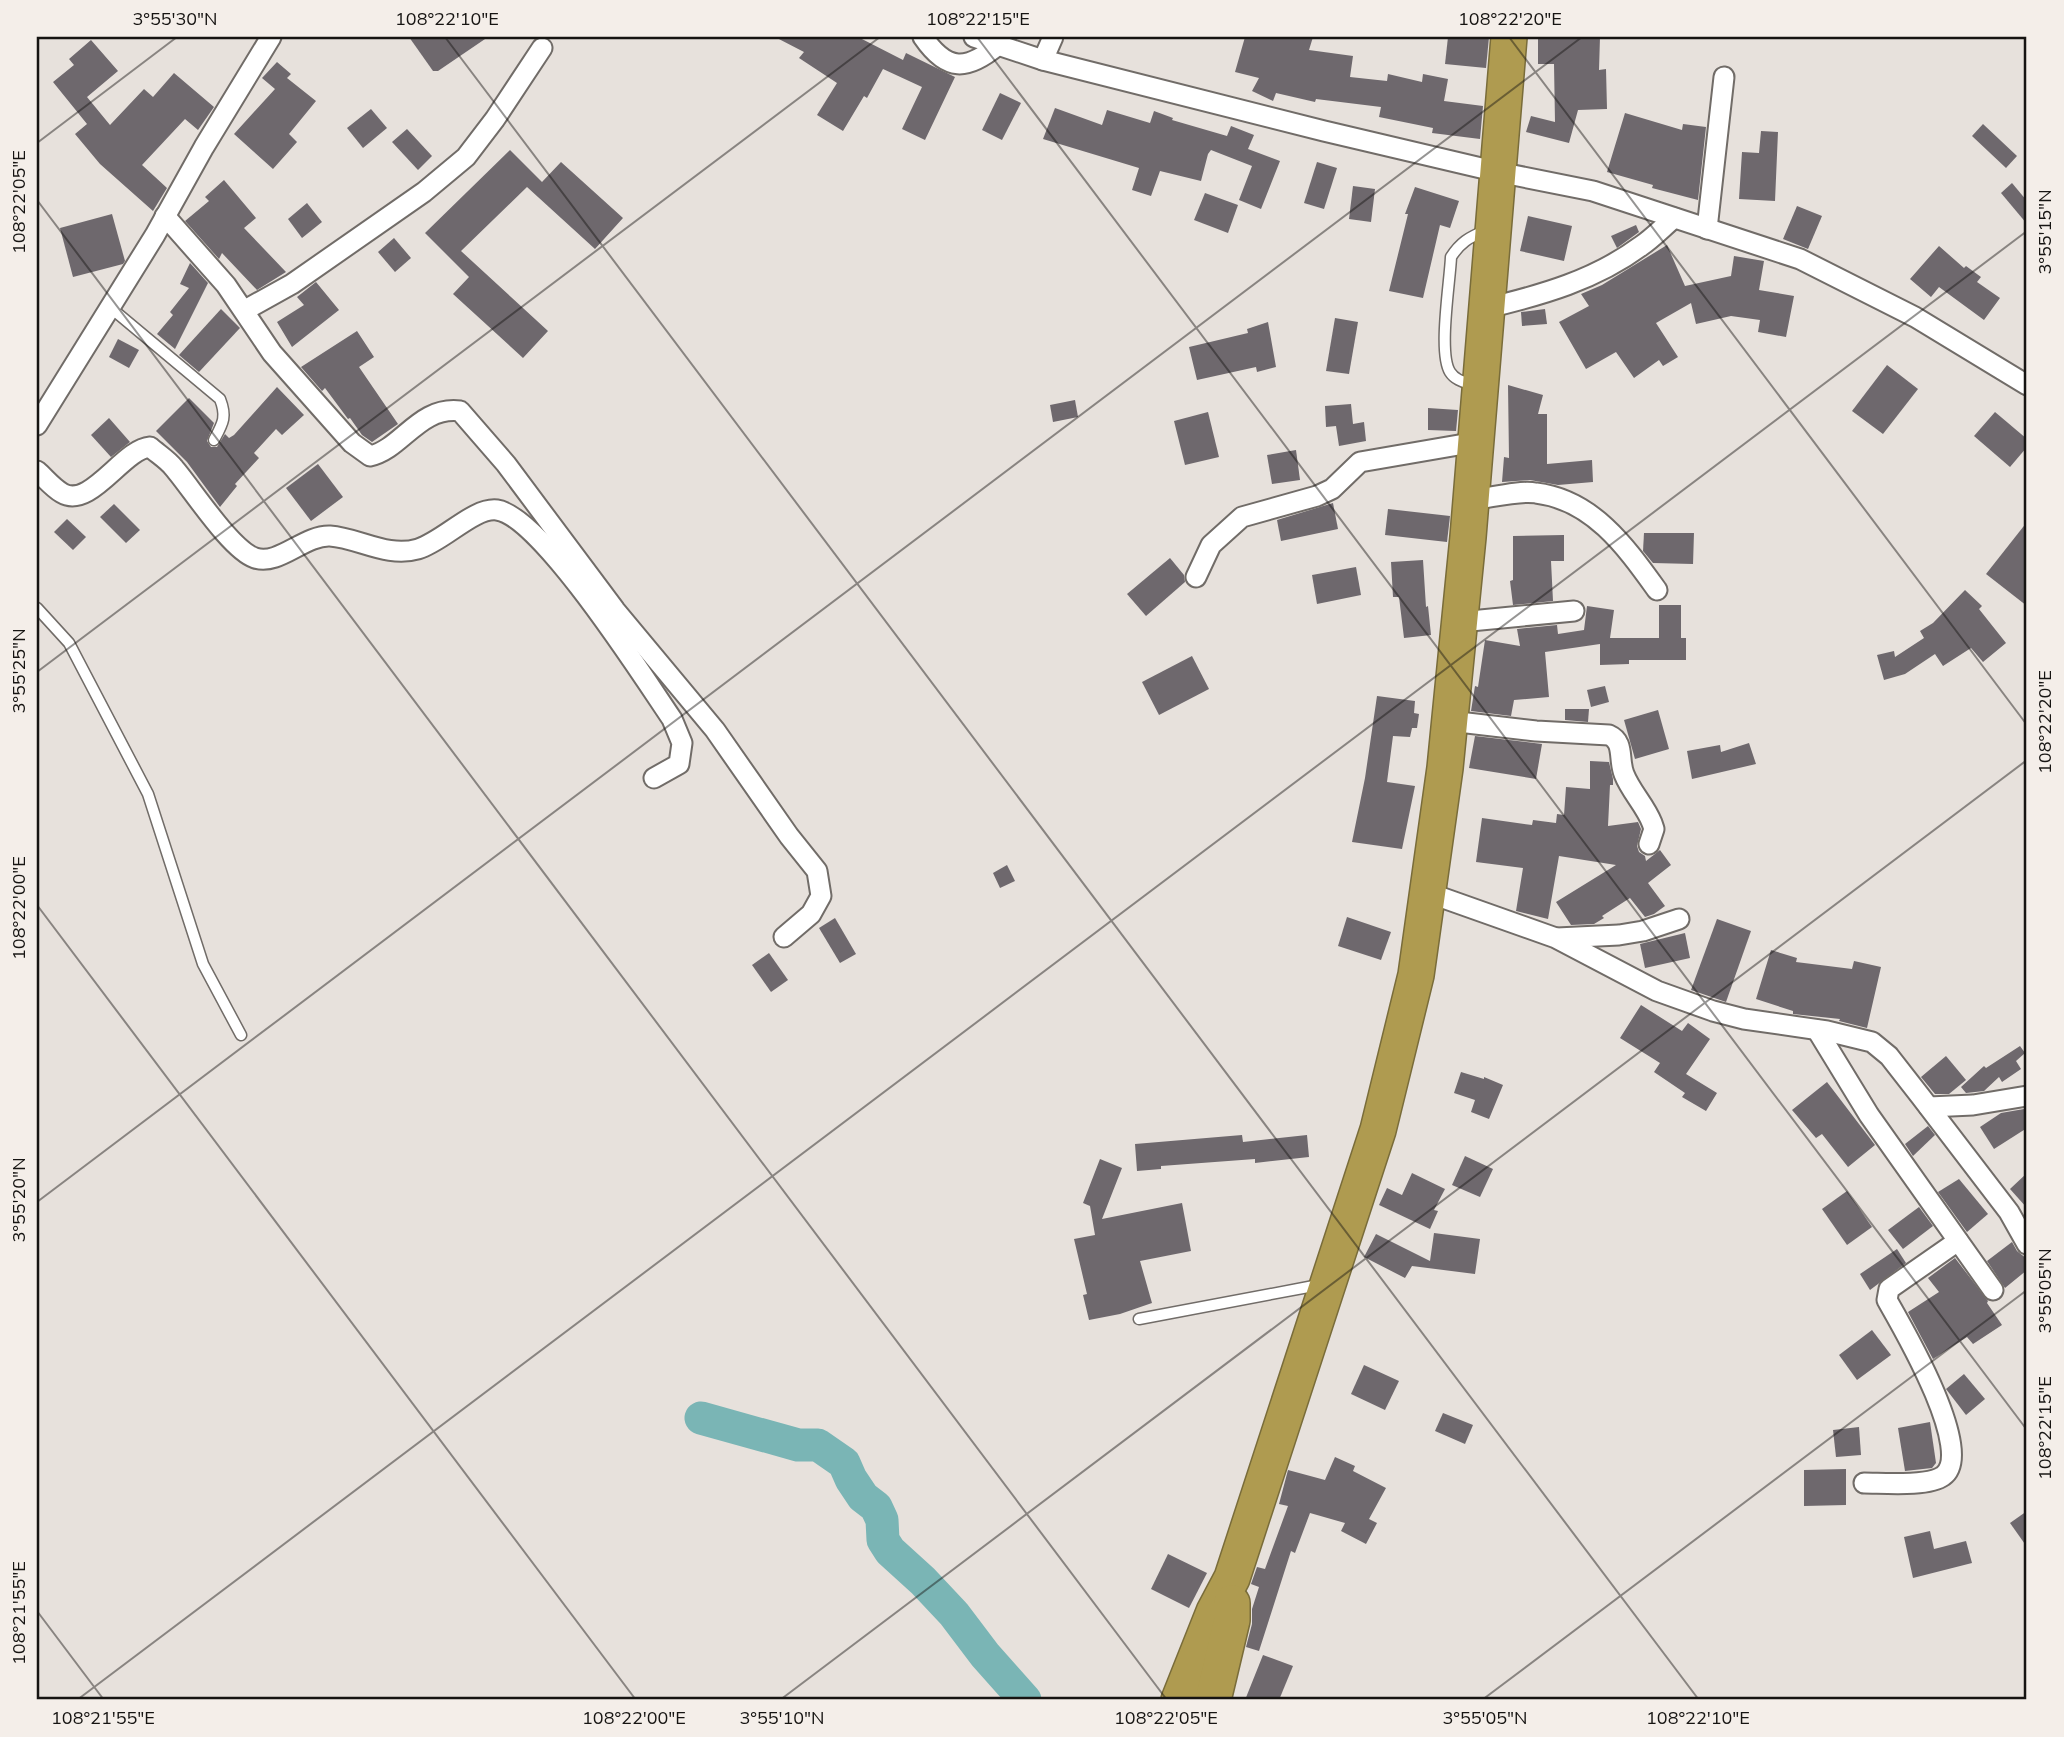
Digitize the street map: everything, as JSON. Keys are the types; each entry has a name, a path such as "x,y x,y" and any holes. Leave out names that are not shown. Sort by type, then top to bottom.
{"highway":[{"path":"1179,1700 1214,1612 1232,1578 1330,1283 1378,1130 1416,975 1429,893 1460,622 1509,37"},
{"path":"1213,1700 1232,1620 1232,1578"}],"street":[{"path":"37,425 111,308 271,37"},
{"path":"923,37 937,55 952,65 970,64 998,45"},
{"path":"974,37 1043,60 1324,131 1498,173 1593,191 1800,259 1915,317 2027,385"},
{"path":"1043,60 1053,37"},
{"path":"245,310 292,284 424,192 466,157 542,48"},
{"path":"1707,229 1724,77"},
{"path":"165,216 245,310 272,353 352,443 370,456 382,454 422,421 448,410 460,411 506,464 615,610 715,730 789,836 817,871 821,896 811,914 784,937"},
{"path":"1487,308 1545,294 1590,277 1643,246 1674,218"},
{"path":"1196,577 1211,545 1242,517 1332,489 1360,462 1476,442"},
{"path":"37,471 64,495 81,495 141,448 150,447 172,465 224,531 253,558 260,559 282,555 308,540 329,536 384,550 416,549 447,535 473,515 486,510 510,514 538,537 573,580 672,719 682,743 679,764 654,778"},
{"path":"1471,500 1534,492 1558,498 1577,507 1611,531 1657,590"},
{"path":"1460,622 1574,611"},
{"path":"1450,721 1536,731 1609,735 1616,738 1623,773 1654,829 1649,844"},
{"path":"1429,893 1556,938 1657,991 1713,1011 1872,1042 1889,1056 1929,1107 2009,1212 2027,1244"},
{"path":"1556,938 1631,933 1679,919"},
{"path":"1817,1030 1869,1115 1993,1290"},
{"path":"1929,1107 1973,1105 2027,1096"},
{"path":"1864,1483 1934,1481 1945,1475 1951,1466 1949,1430 1918,1355 1886,1294 1889,1289 1958,1241"}],"lane":[{"path":"1480,387 1457,380 1450,373 1444,356 1451,257 1458,246 1470,236 1494,228"},
{"path":"111,308 220,398 225,410 223,424 214,440"},
{"path":"37,608 69,643 148,794 202,964 241,1035"},
{"path":"1139,1319 1330,1283"}],"building":[{"path":"409,37 488,37 438,71 433,71"},
{"path":"775,37 858,37 903,60 906,53 955,77 925,140 902,129 922,87 883,69 867,98 864,96 843,131 817,115 837,83 799,58 804,52"},
{"path":"1245,37 1313,37 1309,50 1353,56 1350,77 1387,81 1388,74 1422,82 1423,74 1448,79 1444,101 1483,106 1480,139 1432,133 1433,128 1379,117 1381,107 1316,99 1315,102 1276,93 1273,101 1252,91 1259,78 1235,72"},
{"path":"1448,37 1489,37 1486,68 1445,64"},
{"path":"1538,37 1600,37 1599,70 1606,69 1607,109 1578,110 1569,143 1526,132 1531,116 1555,122 1554,64 1538,64"},
{"path":"91,40 118,71 87,97 110,125 144,89 153,97 174,73 214,107 198,130 185,119 142,165 167,188 153,211 100,164 75,134 87,124 53,82 74,65 69,59"},
{"path":"277,62 291,74 287,78 316,101 289,134 297,142 273,169 234,134 275,89 262,78"},
{"path":"1000,93 1021,103 1002,140 982,130"},
{"path":"1055,108 1102,125 1107,110 1150,123 1154,111 1173,118 1172,120 1227,136 1231,126 1254,135 1248,149 1280,161 1261,209 1239,200 1252,166 1211,150 1201,181 1160,171 1151,196 1132,190 1139,168 1043,139"},
{"path":"371,109 387,128 363,148 347,128"},
{"path":"1625,113 1682,130 1683,124 1706,127 1698,200 1607,172"},
{"path":"1983,124 2017,156 2006,168 1972,136"},
{"path":"407,129 432,156 418,170 392,142"},
{"path":"1761,131 1778,132 1775,201 1739,199 1742,152 1759,153"},
{"path":"510,150 542,182 561,162 623,218 595,249 527,187 461,251 548,331 523,358 453,294 469,277 425,233"},
{"path":"1317,162 1337,168 1324,209 1304,203"},
{"path":"224,180 256,218 244,228 286,272 257,290 222,253 219,259 185,221 209,201 205,197"},
{"path":"2012,183 2027,201 2027,224 2001,193"},
{"path":"1353,186 1375,189 1371,222 1349,219"},
{"path":"1415,187 1459,201 1450,228 1440,225 1423,298 1389,291 1408,214 1405,214"},
{"path":"1205,193 1238,205 1228,233 1194,220"},
{"path":"307,203 322,222 302,238 288,219"},
{"path":"1797,206 1822,216 1808,249 1783,239"},
{"path":"112,214 125,261 123,264 73,277 60,228"},
{"path":"1528,216 1572,226 1564,261 1520,251"},
{"path":"1636,225 1639,232 1617,248 1611,236"},
{"path":"394,238 411,258 395,272 378,252"},
{"path":"1667,245 1685,286 1731,276 1734,256 1764,261 1759,290 1794,296 1786,337 1758,332 1760,320 1731,316 1696,324 1691,303 1656,323 1678,357 1663,366 1659,360 1634,378 1616,352 1586,369 1559,322 1589,306 1581,294 1602,285"},
{"path":"1939,246 1964,268 1966,266 1981,277 1977,282 2000,298 1984,320 1939,287 1931,297 1910,279"},
{"path":"190,263 208,283 175,349 157,334 173,315 170,312 189,288 180,284"},
{"path":"316,282 339,310 292,347 277,322 304,305 297,297"},
{"path":"221,309 240,328 199,372 179,355"},
{"path":"1545,309 1547,324 1522,326 1521,312"},
{"path":"1335,318 1358,322 1349,374 1326,371"},
{"path":"1268,322 1276,367 1257,372 1256,367 1197,380 1189,347 1248,333 1247,329"},
{"path":"357,331 374,357 359,367 398,424 372,442 362,435 350,418 348,419 325,388 322,391 301,367"},
{"path":"118,339 139,350 129,368 109,357"},
{"path":"1887,365 1918,389 1883,434 1852,411"},
{"path":"1508,385 1543,395 1538,414 1547,414 1547,464 1592,460 1593,482 1558,485 1530,480 1502,482 1504,457 1509,458"},
{"path":"277,387 304,415 282,435 276,429 254,453 259,458 235,484 237,486 220,507 187,462 156,431 189,398 214,423 207,441 211,447 217,447 225,434 229,438 234,435"},
{"path":"1075,400 1078,417 1053,422 1050,405"},
{"path":"1351,404 1353,424 1364,422 1366,441 1339,446 1336,426 1326,427 1325,406"},
{"path":"1428,408 1458,410 1456,431 1428,430"},
{"path":"1208,412 1219,457 1185,465 1174,421"},
{"path":"1995,412 2027,439 2027,447 2010,467 1974,436"},
{"path":"109,418 130,442 111,457 91,435"},
{"path":"1296,450 1300,480 1272,484 1267,455"},
{"path":"318,464 343,497 311,521 286,488"},
{"path":"1333,503 1338,529 1281,541 1277,520"},
{"path":"114,504 140,530 126,543 100,517"},
{"path":"1388,509 1450,516 1447,542 1385,535"},
{"path":"67,519 86,537 73,550 54,532"},
{"path":"2027,522 2027,606 1986,574"},
{"path":"1644,533 1694,533 1693,564 1653,563 1643,551"},
{"path":"1564,535 1564,561 1551,561 1553,601 1513,605 1510,581 1513,580 1513,536"},
{"path":"1170,558 1184,575 1185,582 1146,616 1127,594"},
{"path":"1423,560 1431,635 1404,638 1399,597 1393,597 1391,562"},
{"path":"1356,567 1361,595 1317,604 1312,575"},
{"path":"1965,590 1982,606 1979,609 2006,643 1983,662 1971,648 1943,666 1935,654 1905,674 1884,680 1877,655 1894,651 1895,657 1924,638 1920,631 1933,623"},
{"path":"1659,605 1681,605 1681,638 1686,638 1686,660 1629,660 1629,664 1600,665 1600,644 1545,652 1549,697 1514,700 1511,716 1471,711 1475,686 1478,687 1485,640 1520,646 1517,629 1557,625 1558,634 1584,630 1587,606 1614,610 1610,638 1659,638"},
{"path":"1192,656 1209,689 1159,715 1142,682"},
{"path":"1605,686 1609,702 1591,707 1587,690"},
{"path":"1377,696 1415,701 1414,713 1419,714 1417,728 1412,728 1410,737 1393,736 1387,782 1415,786 1402,849 1352,842"},
{"path":"1565,709 1589,709 1588,722 1565,720"},
{"path":"1658,710 1669,749 1635,759 1624,720"},
{"path":"1475,736 1542,744 1536,779 1469,768"},
{"path":"1749,743 1756,764 1692,779 1687,751 1720,745 1721,752"},
{"path":"1590,761 1609,762 1613,785 1610,785 1608,826 1638,822 1641,829 1637,846 1639,852 1645,856 1646,861 1660,850 1671,865 1648,883 1665,906 1645,917 1630,898 1594,924 1571,925 1556,902 1616,865 1559,856 1548,919 1516,911 1523,868 1476,862 1482,818 1532,825 1533,820 1556,823 1557,814 1564,815 1566,787 1590,789"},
{"path":"1007,865 1015,881 1000,888 993,873"},
{"path":"1347,917 1391,932 1381,960 1338,946"},
{"path":"835,918 856,954 840,963 819,928"},
{"path":"1717,919 1751,931 1726,1002 1691,990"},
{"path":"1685,933 1690,958 1645,968 1640,944"},
{"path":"1771,950 1797,958 1796,962 1852,969 1854,961 1881,967 1867,1028 1839,1021 1840,1019 1793,1014 1793,1011 1756,999"},
{"path":"769,953 788,980 771,992 752,965"},
{"path":"1641,1005 1682,1031 1688,1023 1710,1039 1686,1074 1717,1093 1706,1111 1682,1097 1685,1093 1654,1072 1660,1063 1620,1038"},
{"path":"2020,1046 2025,1053 2016,1061 2021,1069 2002,1082 1999,1077 1984,1091 1966,1093 1961,1087 1984,1066 1986,1068"},
{"path":"1946,1056 1966,1080 1949,1094 1935,1094 1921,1077"},
{"path":"1461,1072 1503,1085 1489,1119 1471,1112 1475,1100 1454,1093"},
{"path":"1827,1082 1875,1145 1848,1167 1822,1134 1816,1138 1792,1110"},
{"path":"2024,1109 2027,1113 2027,1128 1994,1149 1980,1127 2001,1113"},
{"path":"1928,1126 1935,1135 1913,1156 1905,1144"},
{"path":"1242,1135 1243,1142 1307,1135 1309,1157 1255,1163 1255,1159 1161,1166 1161,1169 1137,1171 1135,1144"},
{"path":"1465,1156 1493,1169 1480,1197 1452,1185"},
{"path":"1100,1159 1122,1168 1102,1219 1182,1203 1191,1251 1140,1261 1152,1303 1120,1314 1089,1320 1083,1295 1087,1294 1074,1239 1095,1235 1090,1206 1083,1203"},
{"path":"1412,1173 1445,1189 1434,1210 1438,1211 1430,1229 1379,1205 1387,1188 1402,1195"},
{"path":"2027,1173 2027,1208 2010,1189"},
{"path":"1959,1179 1988,1214 1967,1232 1938,1192"},
{"path":"1847,1191 1872,1227 1847,1245 1822,1209"},
{"path":"1919,1207 1933,1226 1903,1249 1888,1230"},
{"path":"1434,1233 1480,1239 1475,1274 1412,1266 1405,1278 1364,1257 1376,1234 1430,1261"},
{"path":"2012,1242 2017,1251 2027,1259 2027,1270 2005,1288 1987,1261"},
{"path":"1897,1249 1906,1263 1870,1290 1860,1274"},
{"path":"1955,1258 1988,1301 2002,1325 1973,1344 1967,1337 1933,1359 1908,1312 1939,1292 1928,1278"},
{"path":"1872,1330 1891,1355 1857,1380 1839,1355"},
{"path":"1364,1365 1399,1381 1385,1410 1351,1394"},
{"path":"1964,1374 1985,1399 1966,1415 1946,1389"},
{"path":"1443,1413 1473,1425 1465,1444 1435,1431"},
{"path":"1930,1422 1936,1463 1932,1468 1905,1471 1898,1428"},
{"path":"1859,1427 1861,1455 1836,1457 1833,1430"},
{"path":"1335,1457 1355,1466 1353,1471 1386,1488 1369,1519 1377,1523 1366,1544 1341,1531 1345,1523 1310,1513 1295,1553 1291,1551 1259,1651 1246,1647 1252,1624 1252,1609 1259,1587 1251,1584 1257,1567 1265,1569 1288,1506 1279,1504 1288,1470 1325,1480"},
{"path":"1846,1469 1846,1505 1804,1506 1804,1470"},
{"path":"2027,1511 2027,1547 2010,1523"},
{"path":"1930,1531 1934,1549 1966,1541 1972,1563 1913,1578 1904,1537"},
{"path":"1168,1554 1207,1573 1189,1608 1151,1589"},
{"path":"1263,1655 1293,1666 1279,1700 1245,1700"}],"waterway":[{"path":"701,1418 798,1445 818,1445 844,1463 863,1497 876,1507 882,1520 883,1540 890,1551 954,1614 985,1655 1025,1700"}]}
